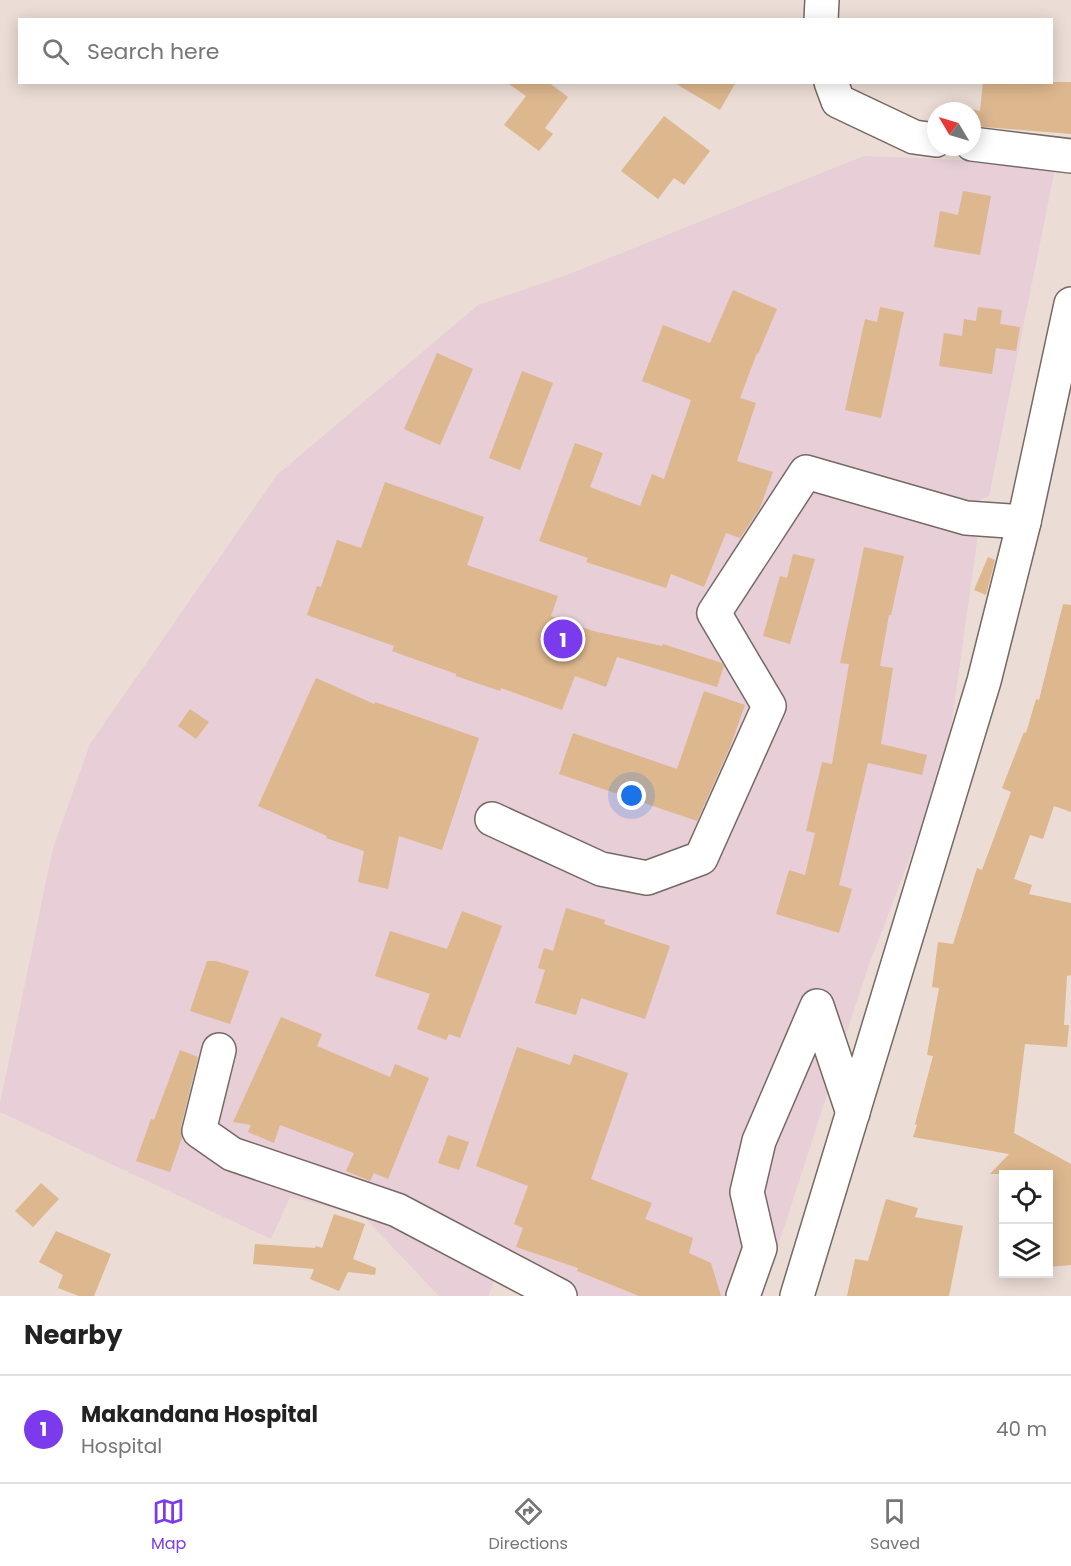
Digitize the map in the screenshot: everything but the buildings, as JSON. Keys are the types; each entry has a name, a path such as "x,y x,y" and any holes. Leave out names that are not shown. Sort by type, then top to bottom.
{"street":[{"path":"821,18 822,0"},
{"path":"832,84 838,101 914,137 927,139"},
{"path":"981,145 1071,156"},
{"path":"797,1296 984,681 1024,522 1071,304"},
{"path":"492,819 601,869 647,878 701,858 769,706 714,613 806,472 966,518 1024,522"},
{"path":"743,1296 760,1248 747,1192 759,1142 817,1006 853,1113"},
{"path":"219,1050 199,1131 232,1154 397,1210 560,1296"}],"shaded area":[{"path":"864,156 1056,164 989,496 969,505 978,534 946,763 867,970 762,1296 528,1296 496,1278 488,1296 439,1296 363,1216 290,1197 271,1239 0,1112 53,848 90,744 277,475 478,305 567,275"}],"place":[{"name":"Makandana Hospital","path":"563,639"}]}
